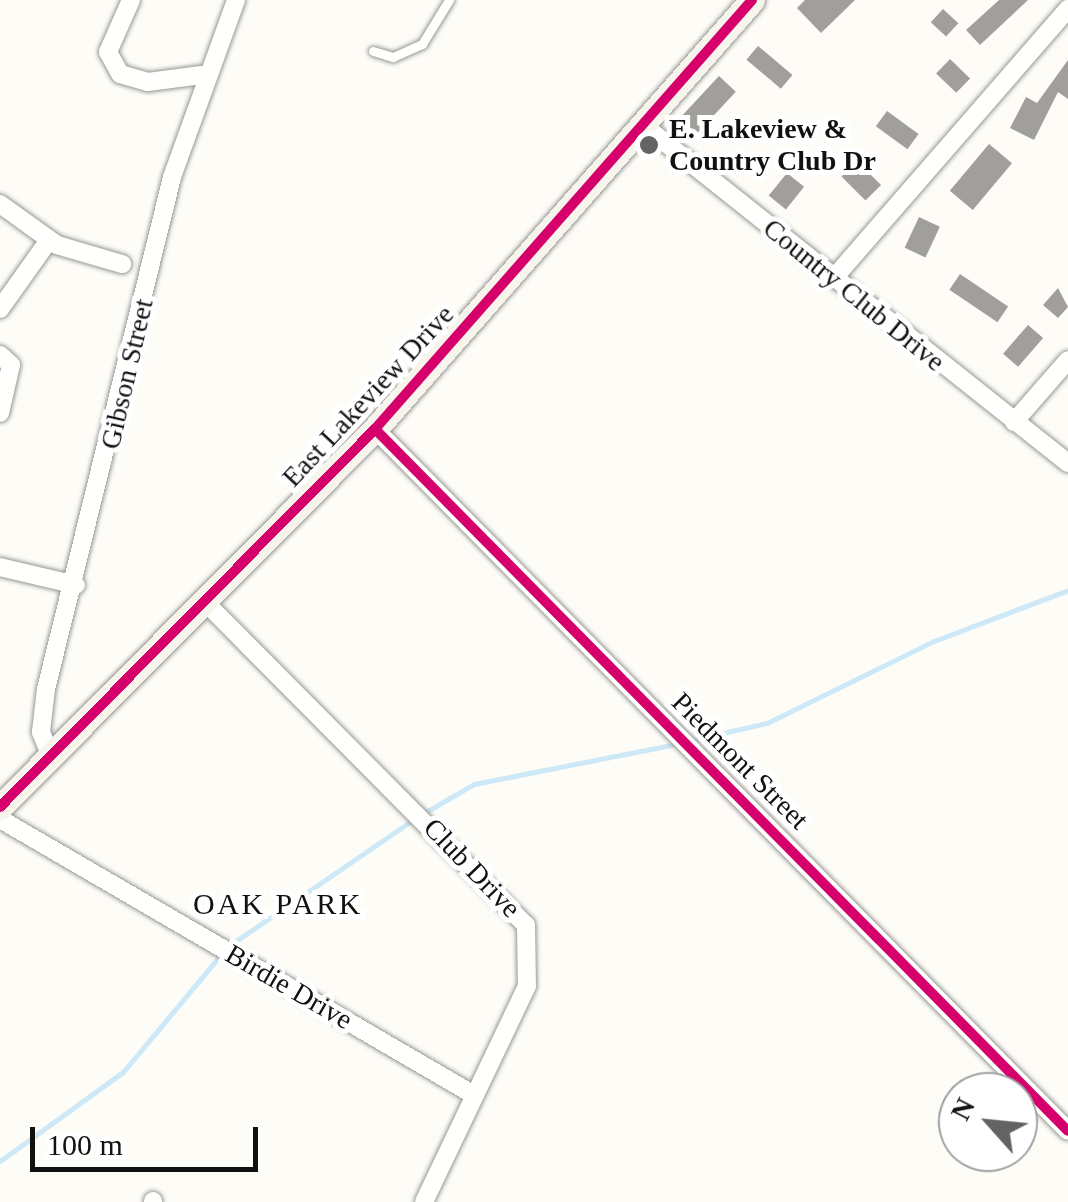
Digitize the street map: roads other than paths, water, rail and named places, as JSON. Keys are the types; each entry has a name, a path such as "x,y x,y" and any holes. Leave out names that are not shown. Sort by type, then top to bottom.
{"street":[{"path":"131,0 108,52 120,74 148,82 202,75"},
{"name":"Gibson Street","path":"49,752 41,717 202,75 236,0"},
{"name":"East Lakeview Drive","path":"0,807 49,752 375,429 752,0"},
{"path":"833,279 1068,9"},
{"name":"Country Club Drive","path":"643,124 833,279 1068,462"},
{"path":"0,204 50,240 122,264"},
{"path":"0,309 50,240"},
{"path":"0,356 11,366 0,413"},
{"path":"1014,422 1068,360"},
{"name":"Piedmont Street","path":"375,429 1068,1130"},
{"path":"0,567 76,585"},
{"name":"Club Drive","path":"202,600 526,926 527,986 424,1202"},
{"name":"Birdie Drive","path":"0,819 474,1094"}],"lane":[{"path":"373,51 394,57 422,44 449,0"}],"waterway":[{"path":"692,740 767,723 934,641 1068,590"},
{"path":"424,813 474,784 676,744"},
{"path":"230,945 414,819"},
{"path":"0,1161 123,1072 222,953"}],"place":[{"name":"E. Lakeview & Country Club Dr","path":"649,145"}],"district":[{"name":"OAK PARK","path":"278,904"}]}
